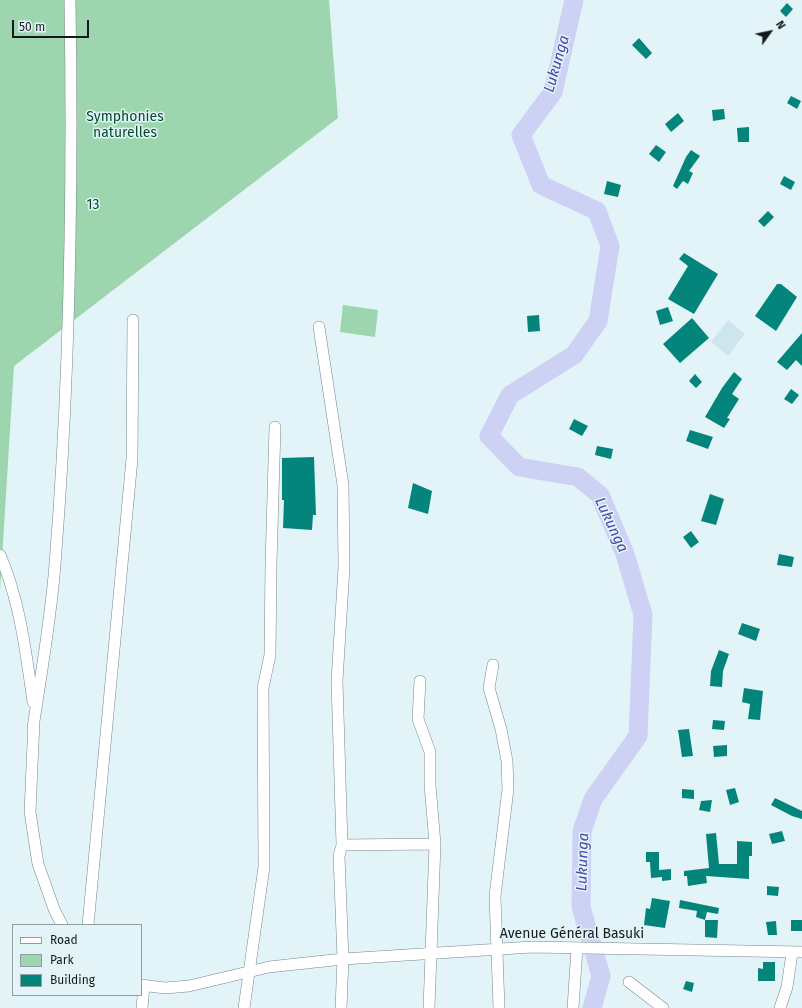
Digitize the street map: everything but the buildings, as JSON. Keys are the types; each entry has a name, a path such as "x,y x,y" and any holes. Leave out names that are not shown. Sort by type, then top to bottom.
{"street":[{"path":"33,728 55,566 67,376 72,104 70,0"},
{"path":"88,924 132,459 133,320"},
{"path":"319,327 343,485 344,567 337,681 342,845 339,856 343,959 341,1008"},
{"path":"244,1008 248,973 261,898 264,867 263,688 270,655 275,427"},
{"path":"0,556 9,577 25,646 34,706 30,812 38,864 54,909 62,924"},
{"path":"493,665 489,688 501,729 507,761 508,789 495,896 499,1008"},
{"path":"420,681 418,719 430,752 430,785 435,844 429,1008"},
{"path":"342,845 435,844"},
{"path":"573,1008 577,948"},
{"name":"Avenue Général Basuki","path":"143,986 165,988 189,986 269,967 343,959 497,950 612,948 797,953"},
{"path":"780,1008 797,953"},
{"path":"629,982 663,1008"},
{"path":"142,1008 143,986"}],"shaded area":[{"path":"728,320 745,334 728,356 711,342"}],"green space":[{"name":"Symphonies naturelles","path":"0,0 329,0 338,118 14,366 0,591"},
{"path":"343,305 378,310 375,337 340,332"}],"waterway":[{"name":"Lukunga","path":"574,0 553,92 521,135 541,185 597,211 610,246 598,321 574,355 510,395 489,436 519,467 578,477 600,495 625,554 643,615 638,736 593,799 582,831 581,907 601,976 592,1008"}],"park label":[{"name":"13","path":"93,205"}]}
